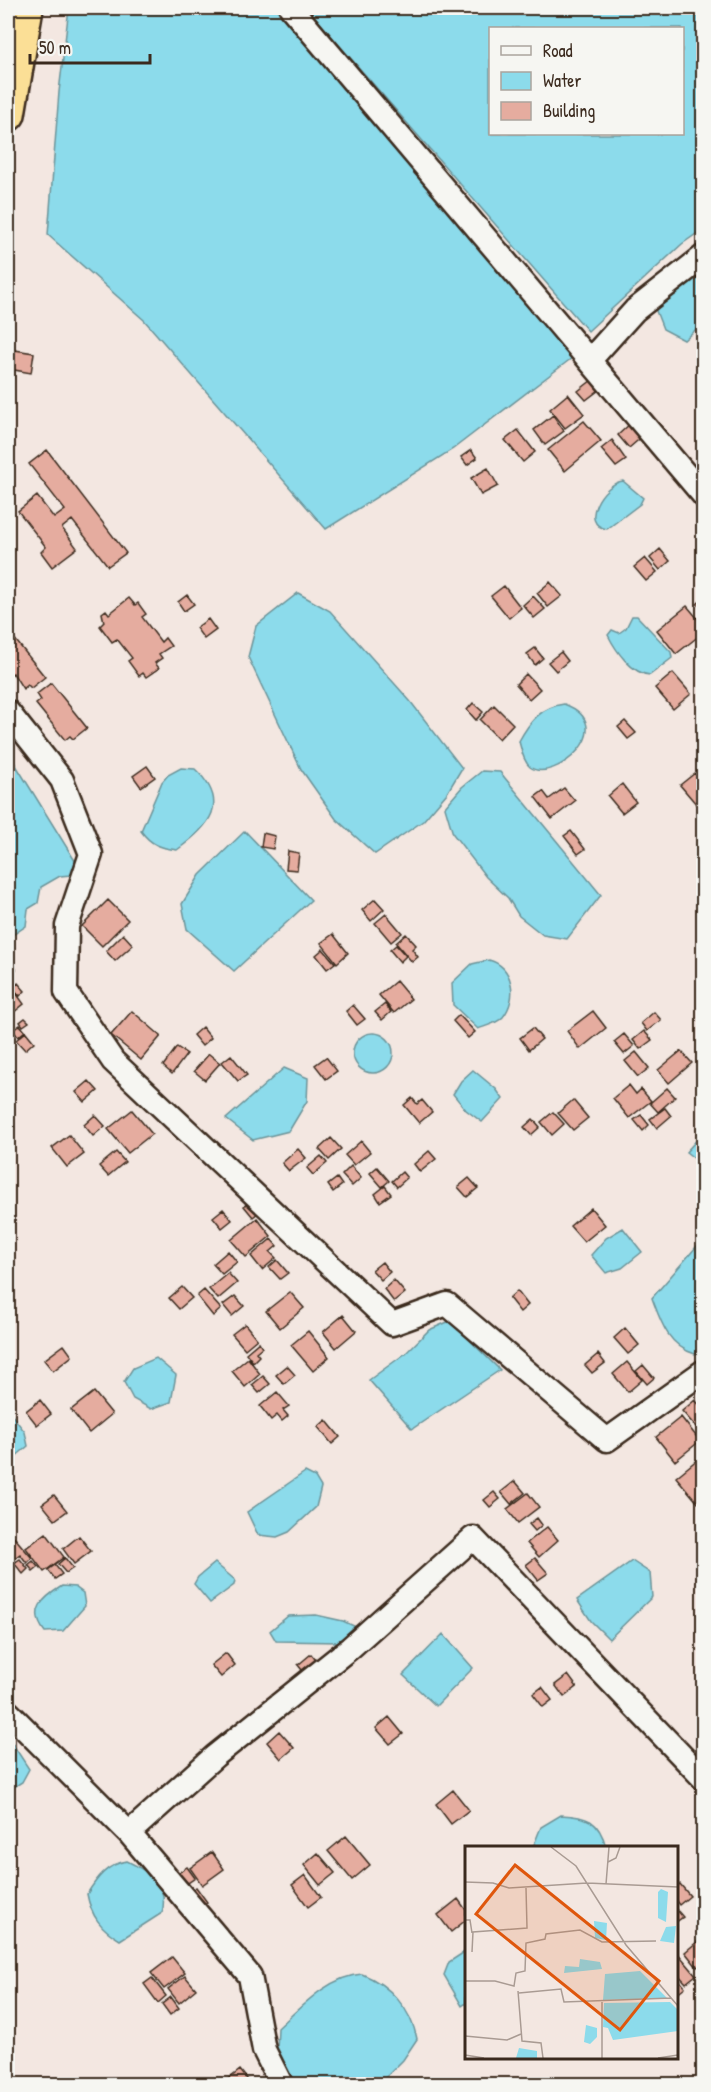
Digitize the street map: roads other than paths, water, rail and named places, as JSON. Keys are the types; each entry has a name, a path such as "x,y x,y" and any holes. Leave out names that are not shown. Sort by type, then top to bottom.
{"highway":[{"path":"8,114 26,8"}],"street":[{"path":"291,8 522,284 590,360 704,496"},
{"path":"590,360 635,310 704,256"},
{"path":"8,712 62,780 91,854 67,926 66,992 113,1061 392,1324 447,1304 607,1440 704,1371"},
{"path":"129,1833 215,1756 350,1648 473,1538 704,1779"},
{"path":"8,1712 129,1833 249,1976 264,2050 281,2085"}],"water":[{"path":"69,8 280,8 572,358 453,449 326,529 144,320 48,235 59,92"},
{"path":"307,8 703,8 703,229 682,244 588,331"},
{"path":"692,277 703,282 703,323 684,340 663,329 656,311 657,306"},
{"path":"623,481 643,498 640,504 607,529 599,526 594,520 597,504 608,489 615,483"},
{"path":"298,593 330,611 410,701 462,768 447,793 423,821 375,854 336,819 301,769 248,657 256,626"},
{"path":"632,616 637,616 671,652 672,658 650,675 643,674 631,666 615,648 608,635 612,630 619,633 626,628"},
{"path":"564,704 580,714 587,726 585,738 578,750 566,761 553,768 540,770 530,767 524,758 519,741 537,716 549,708"},
{"path":"14,762 77,864 78,871 71,875 60,876 41,887 38,903 28,909 26,926 8,938 8,766"},
{"path":"181,768 195,769 206,781 214,803 207,823 177,850 157,845 141,831 162,782 168,775"},
{"path":"482,771 500,772 601,895 567,939 543,935 519,916 508,898 486,877 453,834 445,807 462,787"},
{"path":"245,831 311,900 234,971 187,929 182,904 200,875"},
{"path":"489,960 504,969 508,976 512,992 511,1001 501,1019 478,1029 453,1005 452,983 472,964"},
{"path":"373,1033 381,1034 387,1039 392,1045 392,1061 387,1067 381,1072 373,1073 365,1072 359,1067 354,1061 353,1053 354,1045 359,1039 365,1034"},
{"path":"284,1068 308,1078 307,1101 289,1131 253,1140 226,1119"},
{"path":"473,1070 496,1089 503,1099 482,1122 466,1110 453,1094 461,1081"},
{"path":"703,1133 703,1165 686,1152"},
{"path":"623,1228 642,1252 622,1268 606,1273 591,1255 606,1238"},
{"path":"703,1239 703,1348 695,1354 672,1339 662,1324 652,1298"},
{"path":"450,1321 500,1370 412,1429 369,1380 406,1353 429,1330"},
{"path":"156,1358 176,1375 171,1402 151,1409 133,1399 124,1382 133,1368"},
{"path":"8,1410 25,1432 28,1446 8,1463"},
{"path":"305,1472 315,1477 321,1487 316,1507 289,1532 277,1537 258,1535 247,1512"},
{"path":"632,1561 650,1573 652,1597 609,1639 591,1621 577,1600"},
{"path":"215,1563 235,1580 234,1585 210,1603 194,1584 198,1577"},
{"path":"62,1586 75,1587 83,1593 85,1606 63,1631 45,1632 38,1617 40,1605"},
{"path":"316,1615 343,1621 356,1627 341,1642 276,1641 270,1631 288,1616"},
{"path":"443,1634 473,1668 436,1706 403,1675"},
{"path":"8,1737 29,1769 22,1782 8,1791"},
{"path":"561,1815 585,1818 596,1825 606,1846 533,1846 541,1827"},
{"path":"127,1861 156,1880 163,1894 163,1903 162,1913 120,1940 98,1921 91,1909 87,1894 108,1869"},
{"path":"465,1952 465,2004 462,2006 444,1975 449,1962"},
{"path":"362,1974 382,1985 398,1999 410,2018 417,2039 403,2060 379,2084 295,2084 277,2050 278,2028 327,1986 338,1980"}]}
